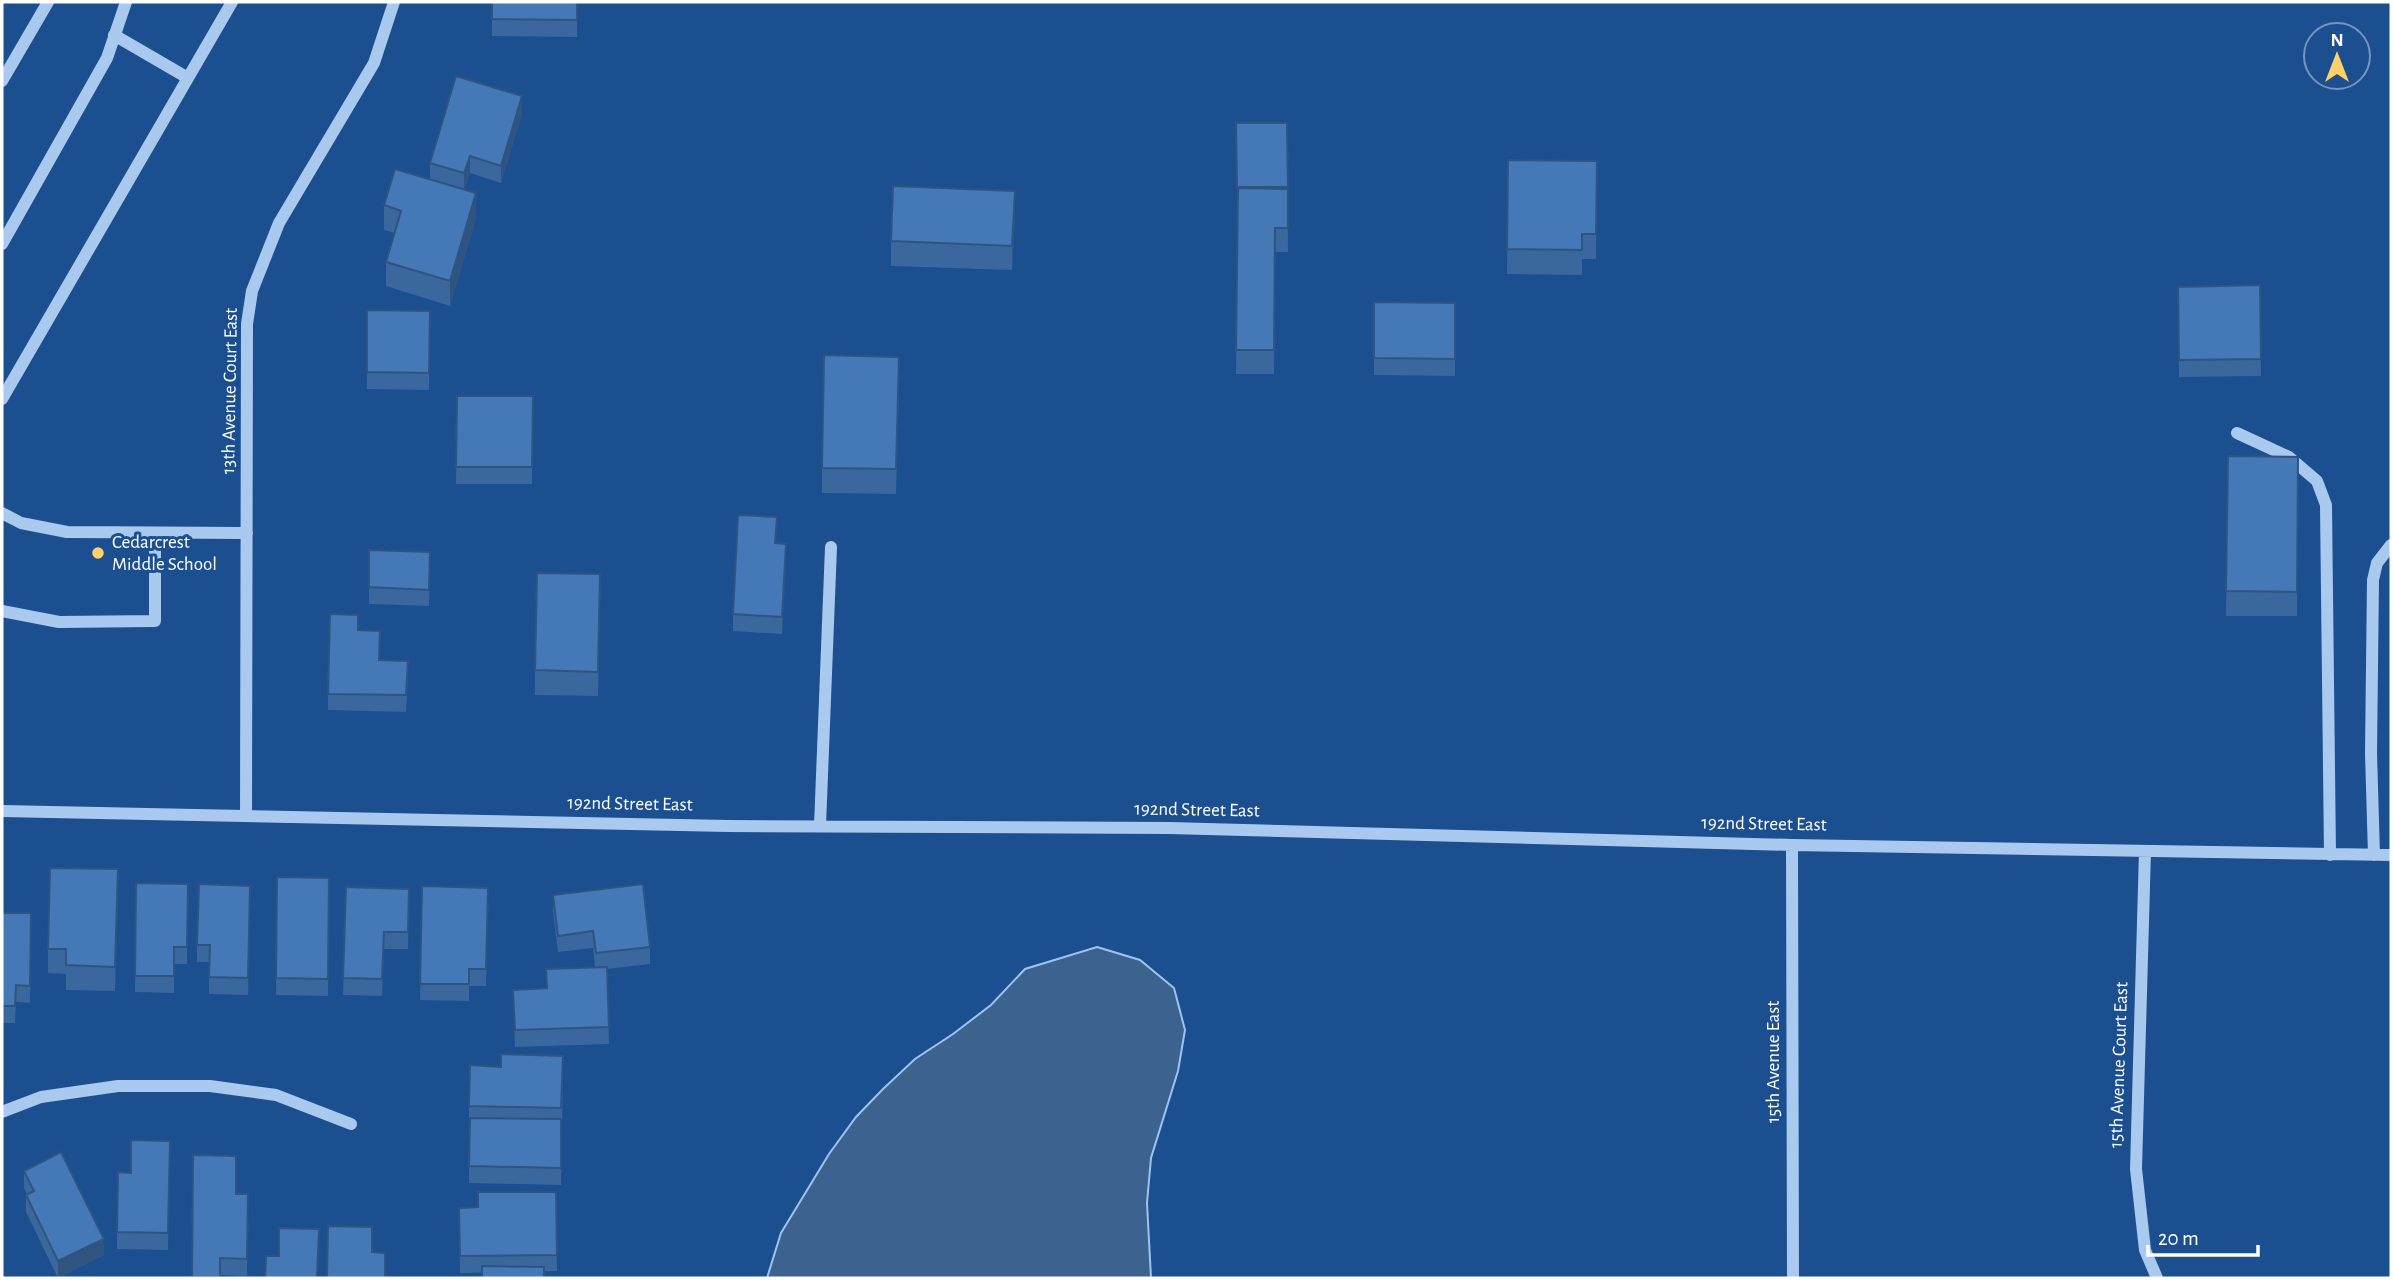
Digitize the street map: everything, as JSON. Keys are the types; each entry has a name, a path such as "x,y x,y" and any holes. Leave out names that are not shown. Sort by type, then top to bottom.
{"street":[{"path":"2,80 48,2"},
{"path":"2,244 107,58 126,2"},
{"path":"2,399 232,2"},
{"name":"13th Avenue Court East","path":"246,815 247,324 252,290 279,223 374,63 394,2"},
{"path":"114,35 188,78"},
{"path":"2237,433 2288,457 2317,481 2326,505 2330,855"},
{"path":"2,513 21,523 67,532 247,533"},
{"path":"2,611 60,622 155,621 155,533"},
{"path":"2374,855 2371,753 2373,580 2377,563 2391,545"},
{"path":"820,826 831,547"},
{"name":"192nd Street East","path":"2,811 820,826 1169,828 1792,845 2391,856"},
{"name":"15th Avenue East","path":"1792,845 1793,1278"},
{"name":"15th Avenue Court East","path":"2145,851 2136,1169 2145,1250 2157,1278"},
{"path":"2,1112 41,1097 118,1086 211,1086 276,1095 351,1124"}],"water":[{"path":"1097,947 1140,960 1174,988 1185,1030 1178,1071 1151,1158 1147,1203 1151,1278 767,1278 781,1233 829,1154 856,1117 883,1089 915,1059 991,1005 1025,969"}],"building":[{"path":"492,2 577,2 577,20 492,19"},
{"path":"456,76 522,96 501,166 470,156 464,173 430,163"},
{"path":"1236,123 1287,123 1288,187 1237,187"},
{"path":"1508,160 1597,161 1596,234 1582,234 1582,250 1507,249"},
{"path":"395,169 476,193 450,281 386,262 401,211 384,205"},
{"path":"893,186 1015,191 1012,246 891,241"},
{"path":"1238,188 1288,189 1288,228 1275,228 1274,350 1236,350"},
{"path":"2260,285 2261,359 2179,360 2178,287"},
{"path":"1374,302 1455,303 1455,359 1374,358"},
{"path":"367,310 430,311 429,373 367,372"},
{"path":"824,355 899,357 896,469 822,468"},
{"path":"457,396 533,396 532,467 456,467"},
{"path":"2228,456 2298,457 2297,592 2226,591"},
{"path":"738,515 777,517 775,543 786,544 782,617 733,614"},
{"path":"369,550 430,552 429,590 369,587"},
{"path":"537,573 600,574 598,672 535,670"},
{"path":"330,614 358,615 358,630 380,631 379,660 408,661 406,695 328,694"},
{"path":"50,868 118,869 115,967 66,965 66,949 48,949"},
{"path":"277,877 329,878 328,979 276,978"},
{"path":"136,883 188,884 187,947 174,947 174,976 135,976"},
{"path":"199,884 250,886 248,978 209,977 210,945 197,945"},
{"path":"643,884 650,947 596,953 593,931 558,936 553,895"},
{"path":"422,886 488,888 486,969 469,969 469,984 420,984"},
{"path":"346,887 409,889 408,932 384,932 382,979 343,978"},
{"path":"2,913 31,913 30,986 16,985 15,1006 2,1006"},
{"path":"607,967 609,1027 515,1030 513,990 547,988 546,969"},
{"path":"501,1054 563,1056 561,1108 469,1106 470,1065 501,1067"},
{"path":"470,1118 561,1119 561,1168 469,1166"},
{"path":"131,1140 170,1141 168,1233 117,1232 118,1172 131,1173"},
{"path":"61,1152 104,1239 58,1261 26,1195 34,1191 24,1171"},
{"path":"193,1155 236,1156 236,1194 248,1194 247,1259 220,1258 220,1277 192,1277"},
{"path":"478,1192 556,1192 557,1255 460,1256 459,1208 478,1207"},
{"path":"328,1226 372,1227 372,1252 385,1253 385,1278 327,1278"},
{"path":"279,1228 319,1229 317,1278 265,1278 266,1256 279,1256"},
{"path":"482,1266 544,1267 544,1278 482,1278"}],"place":[{"name":"Cedarcrest Middle School","path":"98,553"}]}
